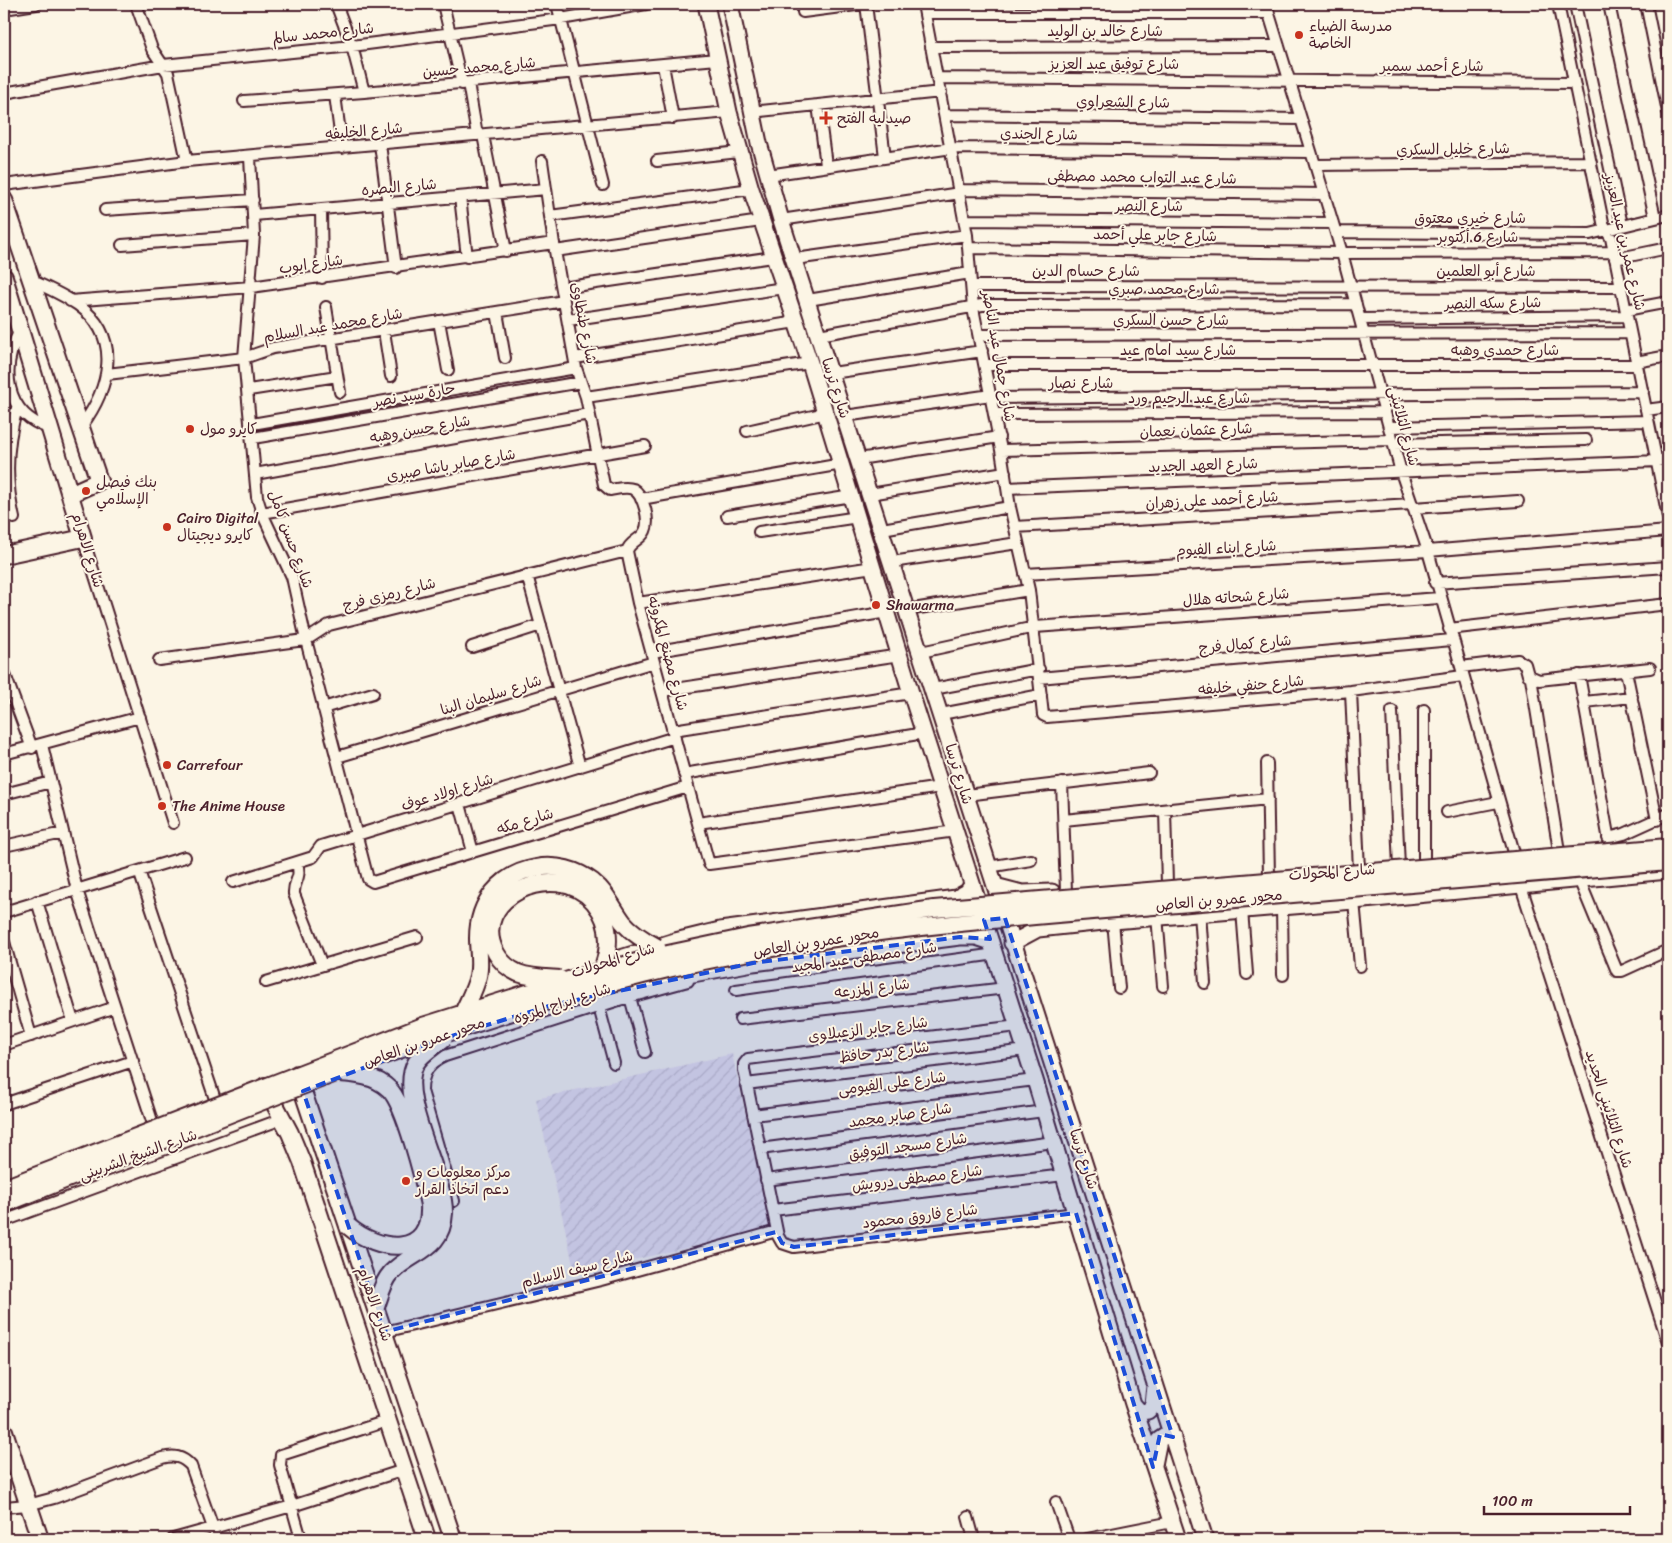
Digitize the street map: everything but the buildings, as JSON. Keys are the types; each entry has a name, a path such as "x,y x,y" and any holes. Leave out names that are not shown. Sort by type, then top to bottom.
{"main road":[{"path":"707,10 716,22 725,22 731,15 730,7"},
{"name":"شارع ترسا","path":"730,7 752,112 781,220 820,335 1012,943 1205,1539"},
{"name":"شارع ترسا","path":"707,10 739,152 810,362 911,693 1026,1050 1132,1404 1178,1539"},
{"path":"725,95 726,88 730,82 740,81 746,86"},
{"path":"4,200 99,481 70,494"},
{"name":"شارع الاهرام","path":"4,277 84,538"},
{"path":"4,555 84,538"},
{"name":"شارع المحولات","path":"995,886 1013,892 1066,892 1399,867 1559,851 1609,842 1634,844 1668,840"},
{"path":"1634,844 1637,874"},
{"name":"محور عمرو بن العاص","path":"4,1204 459,1022 572,979 663,955 748,937 934,909 1668,847"},
{"name":"محور عمرو بن العاص","path":"4,1188 423,1026 459,1022 643,975 750,952 886,931 1020,916 1668,862"},
{"path":"376,1307 388,1276 398,1266 429,1246 441,1231 444,1205 410,1083 412,1073 419,1059 459,1022 478,977 478,928 486,904 501,884 526,870 538,868 562,868 584,876 602,891 635,934 657,946"},
{"name":"شارع المحولات","path":"1012,943 1038,929 1157,916 1354,901 1668,871"},
{"path":"572,979 545,978 519,973 499,958 492,942 492,926 498,910 510,896 530,885 545,882 561,882 584,892 596,905 605,920 608,938 604,964"},
{"name":"شارع المحولات","path":"263,1082 432,1016 657,946 720,930 952,899 964,895 972,885"},
{"path":"1031,893 1025,906 1026,915 1030,924 1038,929"},
{"path":"952,899 960,907 964,919 960,937"},
{"name":"شارع المحولات","path":"303,1091 437,1040 552,1005 727,967 960,937 976,937 993,948"},
{"name":"شارع الاهرام","path":"295,1069 453,1539"},
{"path":"334,1073 367,1077 390,1090 403,1114 428,1205 429,1216 424,1230 412,1242 403,1246 377,1244 360,1237 348,1226"},
{"name":"شارع الاهرام","path":"263,1082 302,1162 427,1539"},
{"path":"1132,1404 1140,1412 1151,1409 1155,1381"},
{"path":"4,1431 9,1462 28,1505 40,1539"},
{"path":"1153,1467 1159,1440 1165,1436 1173,1437"}],"street":[{"path":"4,8 36,4"},
{"path":"136,4 152,49 168,73 187,161"},
{"path":"336,4 352,46 364,92"},
{"path":"443,4 496,194 506,251"},
{"path":"557,4 603,185"},
{"name":"شارع محمد سالم","path":"4,93 163,65 352,46 561,19 646,4"},
{"path":"803,12 865,4 885,157"},
{"name":"شارع عمر بن عبد العزيز","path":"1558,4 1604,230 1611,238 1668,517"},
{"path":"1575,4 1622,225"},
{"path":"1609,4 1655,218"},
{"path":"1646,4 1668,112"},
{"path":"924,8 1268,8"},
{"name":"شارع جمال عبد الناصر","path":"924,8 965,220 973,308 1002,450 1010,508 1029,590 1035,627 1042,714"},
{"name":"شارع الثلاثينى","path":"1268,8 1342,253 1401,472 1428,551 1498,802 1515,856"},
{"name":"شارع خالد بن الوليد","path":"931,47 1279,46"},
{"name":"شارع محمد حسين","path":"244,101 335,95 717,59"},
{"path":"663,65 673,118"},
{"name":"شارع توفيق عبد العزيز","path":"938,78 1290,80"},
{"name":"شارع أحمد سمير","path":"1290,80 1574,82"},
{"path":"752,112 941,92"},
{"path":"335,95 342,148"},
{"path":"818,105 826,165"},
{"name":"شارع الخليفه","path":"4,185 187,161 250,157 729,112"},
{"name":"شارع الشعراوي","path":"945,115 1301,119"},
{"path":"380,144 396,268"},
{"name":"شارع الجندي","path":"768,175 952,148 1311,152"},
{"path":"657,161 739,152"},
{"name":"شارع حسن كامل","path":"250,157 254,235 244,358 249,390 257,497 262,513 292,577 323,708 370,882"},
{"name":"شارع طنطاوى","path":"542,161 554,247 576,363 586,397 606,488 610,490 631,488 641,498"},
{"name":"شارع خليل السكري","path":"1315,165 1590,162"},
{"name":"شارع البصره","path":"254,215 546,189"},
{"path":"550,216 751,189"},
{"name":"شارع عبد التواب محمد مصطفى","path":"781,220 960,192 1324,194"},
{"path":"460,197 467,257"},
{"path":"105,210 253,200"},
{"path":"322,209 322,278"},
{"name":"شارع خيري معتوق","path":"1334,227 1590,234 1668,215"},
{"name":"شارع النصر","path":"965,220 1334,227"},
{"name":"شارع ايوب","path":"70,301 251,287 506,251 554,247 761,221"},
{"path":"122,245 254,235"},
{"path":"795,259 967,235"},
{"name":"شارع جابر علي أحمد","path":"968,248 1342,253"},
{"name":"شارع 6 أكتوبر","path":"1342,253 1614,255 1668,248"},
{"path":"562,288 773,257"},
{"path":"808,300 970,273"},
{"path":"31,280 85,311 101,333 107,353 108,374 96,404 81,427"},
{"name":"شارع حسام الدين","path":"972,286 1351,286"},
{"name":"شارع أبو العلمين","path":"1351,286 1621,287"},
{"path":"568,320 784,288"},
{"name":"شارع محمد عبد السلام","path":"108,374 244,358 273,348 564,301"},
{"name":"شارع سكه النصر","path":"1360,319 1626,313 1668,302"},
{"name":"شارع محمد صبري","path":"820,335 992,305 1356,304"},
{"path":"326,307 340,392"},
{"path":"497,312 506,358"},
{"path":"439,322 448,370"},
{"path":"252,424 796,322"},
{"path":"21,328 7,350 4,369 5,390 17,408 32,422 51,430"},
{"path":"384,331 391,376"},
{"name":"شارع حسن السكري","path":"979,335 1630,333"},
{"path":"832,373 982,351"},
{"name":"شارع حمدي وهبه","path":"1372,365 1637,363 1668,356"},
{"path":"586,397 810,362"},
{"name":"شارع سيد امام عيد","path":"985,365 1372,365"},
{"path":"249,390 337,376"},
{"name":"حارة سيد نصر","path":"253,438 581,382"},
{"name":"شارع نصار","path":"845,416 991,396 1643,392"},
{"path":"1389,427 1647,416 1668,407"},
{"path":"14,518 5,472 8,446 17,408"},
{"name":"شارع عبد الرحيم ورد","path":"994,414 1385,412"},
{"name":"شارع حسن وهبه","path":"255,474 589,414"},
{"path":"747,431 826,414"},
{"path":"859,459 999,437"},
{"name":"شارع عثمان نعمان","path":"1002,450 1586,440"},
{"name":"شارع صابر باشا صبرى","path":"262,513 645,446"},
{"name":"شارع العهد الجديد","path":"1007,488 1657,461 1668,459"},
{"path":"627,551 629,546 641,538 647,527 641,498 842,464"},
{"path":"870,494 1005,472"},
{"path":"727,516 852,496"},
{"name":"شارع أحمد على زهران","path":"1015,527 1518,501"},
{"path":"882,529 1010,508"},
{"path":"759,532 858,517"},
{"name":"شارع ابناء الفيوم","path":"1025,574 1428,551 1668,531"},
{"name":"شارع الاهرام","path":"84,538 173,823"},
{"path":"892,562 1018,543"},
{"name":"شارع رمزى فرج","path":"159,660 306,640 329,624 627,551"},
{"name":"شارع مصنع المكرونه","path":"627,551 638,603 708,861 714,865 956,831"},
{"path":"638,603 873,567"},
{"path":"1436,583 1668,567"},
{"path":"527,575 580,767"},
{"path":"907,610 1029,590"},
{"name":"شارع شحاته هلال","path":"921,652 1035,627 1440,598"},
{"name":"شارع كمال فرج","path":"933,689 1039,673 1451,635 1668,604"},
{"name":"شارع سليمان البنا","path":"337,758 560,691 653,657 887,612"},
{"path":"472,647 541,625"},
{"path":"662,691 900,654"},
{"name":"شارع حنفي خليفه","path":"1042,714 1047,717 1351,691 1462,672 1518,660 1525,664 1531,678"},
{"path":"1559,851 1531,678 1539,680 1650,668"},
{"path":"1626,670 1657,820"},
{"path":"1579,675 1609,842 1668,814"},
{"path":"4,676 37,746 51,782 77,890 153,1124"},
{"path":"1351,691 1359,870"},
{"path":"323,708 373,693"},
{"name":"شارع اولاد عوف","path":"233,882 312,857 321,846 580,767 674,734 911,693"},
{"path":"941,714 1041,695"},
{"path":"1584,702 1632,697"},
{"path":"1424,710 1424,864"},
{"path":"1392,712 1399,867"},
{"path":"4,754 140,717"},
{"path":"684,774 924,733"},
{"path":"1268,763 1269,877"},
{"path":"966,795 1149,773"},
{"path":"4,794 51,782"},
{"path":"1062,783 1066,892"},
{"path":"698,823 942,786"},
{"name":"شارع مكه","path":"370,882 688,787"},
{"path":"1064,820 1268,799"},
{"path":"1447,812 1498,802"},
{"path":"460,804 473,852"},
{"path":"1165,810 1167,884"},
{"path":"4,846 64,834"},
{"path":"4,912 184,857"},
{"path":"988,866 1031,860"},
{"path":"297,863 300,877 294,888 294,894 322,965"},
{"path":"139,871 216,1102"},
{"path":"1578,879 1619,971 1668,950"},
{"name":"شارع الثلاثينى الجديد","path":"1521,886 1668,1342"},
{"path":"37,901 73,1021"},
{"path":"1354,901 1360,966"},
{"path":"1282,907 1283,975"},
{"path":"1242,910 1247,974"},
{"path":"1200,913 1205,983"},
{"path":"1157,916 1163,986"},
{"path":"1113,921 1118,988"},
{"path":"266,982 417,937"},
{"path":"4,942 31,1036"},
{"name":"شارع مصطفى عبد المجيد","path":"736,990 993,948"},
{"name":"شارع ابراج المروه","path":"454,1201 422,1091 422,1081 430,1065 445,1056 630,997 713,974 727,967"},
{"name":"شارع المزرعه","path":"740,1019 1006,988"},
{"path":"630,997 644,1052"},
{"path":"4,1045 115,1007"},
{"path":"599,1007 614,1063"},
{"name":"شارع جابر الزعبلاوى","path":"746,1084 743,1067 746,1061 751,1058 1018,1026"},
{"name":"شارع بدر حافظ","path":"746,1084 1026,1050"},
{"path":"4,1104 133,1061"},
{"name":"شارع على الفيومى","path":"753,1116 1035,1080"},
{"name":"شارع الشيخ الشربينى","path":"4,1180 216,1102 263,1082"},
{"path":"746,1084 777,1231"},
{"name":"شارع صابر محمد","path":"760,1149 1044,1111"},
{"name":"شارع الشيخ الشربينى","path":"4,1221 282,1119"},
{"name":"شارع مسجد التوفيق","path":"766,1180 1054,1142"},
{"name":"شارع مصطفى درويش","path":"772,1210 1064,1175"},
{"name":"شارع فاروق محمود","path":"777,1231 782,1243 794,1247 1076,1212"},
{"name":"شارع سيف الاسلام","path":"384,1332 601,1280 777,1231"},
{"path":"301,1539 280,1465 281,1455 388,1421"},
{"path":"4,1507 28,1505 54,1498 162,1458 174,1456 183,1458 191,1466 215,1534"},
{"path":"173,1539 215,1534 292,1506 404,1470"},
{"path":"1056,1502 1069,1539"},
{"path":"968,1517 974,1539"},
{"path":"1087,1539 1172,1522"}],"highlighted area":[{"path":"1005,918 1173,1437 1160,1434 1153,1467 1076,1213 794,1247 782,1243 776,1232 384,1332 303,1091 432,1042 552,1005 753,963 960,937 990,939 984,920"}],"shaded area":[{"path":"732,1054 771,1229 575,1273 536,1099"}],"place":[{"name":"مدرسة الضياء الخاصة","path":"1299,35"},
{"name":"صيدليه الفتح","path":"826,118"},
{"name":"كايرو مول","path":"190,429"},
{"name":"بنك فيصل الإسلامي","path":"86,491"},
{"name":"Cairo Digital كايرو ديجيتال","path":"167,527"},
{"name":"Shawarma","path":"876,605"},
{"name":"Carrefour","path":"167,765"},
{"name":"The Anime House","path":"162,806"},
{"name":"مركز معلومات و دعم اتخاذ القرار","path":"406,1181"}]}
